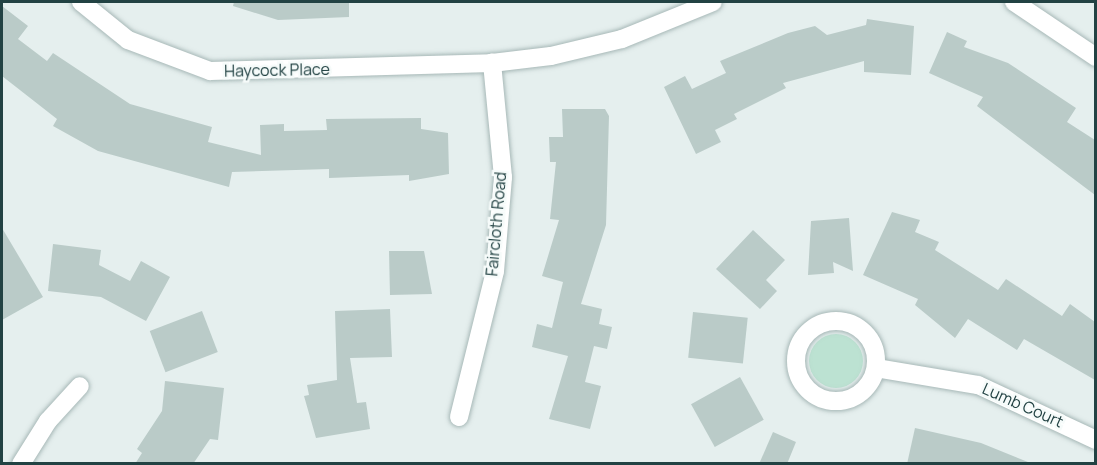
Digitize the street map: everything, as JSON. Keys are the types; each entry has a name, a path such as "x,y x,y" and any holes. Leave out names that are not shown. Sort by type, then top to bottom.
{"street":[{"name":"Haycock Place","path":"81,2 128,40 210,71 492,63 622,39 712,2"},
{"path":"1014,2 1095,57"},
{"name":"Faircloth Road","path":"459,417 495,271 503,177 492,63"},
{"path":"840,320 864,331 876,355 876,368 863,391 852,398 825,400 813,394 797,374 797,347 814,326 840,320"},
{"name":"Lumb Court","path":"876,368 978,385 1095,440"},
{"path":"21,464 48,421 80,386"}],"green space":[{"path":"836,334 855,342 863,361 855,380 836,388 817,380 809,361 817,342"}],"building":[{"path":"234,2 349,2 349,17 278,20 233,6"},
{"path":"2,6 28,26 18,39 47,61 53,53 130,104 212,127 208,142 261,155 260,125 284,124 284,131 327,130 326,119 421,118 421,129 448,133 449,174 409,181 409,175 329,178 329,169 232,172 229,187 98,151 53,126 57,119 2,76"},
{"path":"867,19 914,26 911,75 864,72 864,61 783,83 786,88 734,114 737,119 715,130 721,142 696,154 664,87 685,76 692,89 726,73 720,61 788,33 815,26 827,35 866,25"},
{"path":"947,32 967,41 964,47 1008,63 1076,108 1067,122 1095,140 1095,195 977,106 983,97 929,73"},
{"path":"562,109 605,109 609,116 606,225 581,304 602,309 599,324 612,327 607,349 594,346 585,382 601,386 590,429 549,419 568,356 532,347 537,324 552,328 563,282 542,276 559,220 550,219 556,162 550,162 549,137 563,137"},
{"path":"892,212 920,220 915,232 939,242 935,250 998,290 1006,279 1062,316 1070,304 1095,322 1095,380 1024,339 1017,350 968,319 955,338 915,305 918,299 863,275"},
{"path":"849,218 853,271 833,262 834,273 808,275 811,221"},
{"path":"2,228 43,297 2,320"},
{"path":"753,230 785,260 766,280 777,291 760,309 716,269"},
{"path":"53,244 101,250 99,265 130,281 141,261 170,277 146,321 101,297 48,291"},
{"path":"389,251 424,251 432,294 390,295"},
{"path":"390,309 392,357 350,358 357,403 366,402 370,429 316,438 304,396 309,395 307,385 337,380 335,311"},
{"path":"202,311 218,352 165,372 150,331"},
{"path":"693,312 748,318 743,363 688,358"},
{"path":"740,377 764,420 715,447 691,404"},
{"path":"165,381 224,388 218,440 210,439 193,464 135,464 142,453 137,449 162,411"},
{"path":"915,428 981,443 1033,464 907,464"},
{"path":"773,432 796,442 787,464 759,464"}]}
